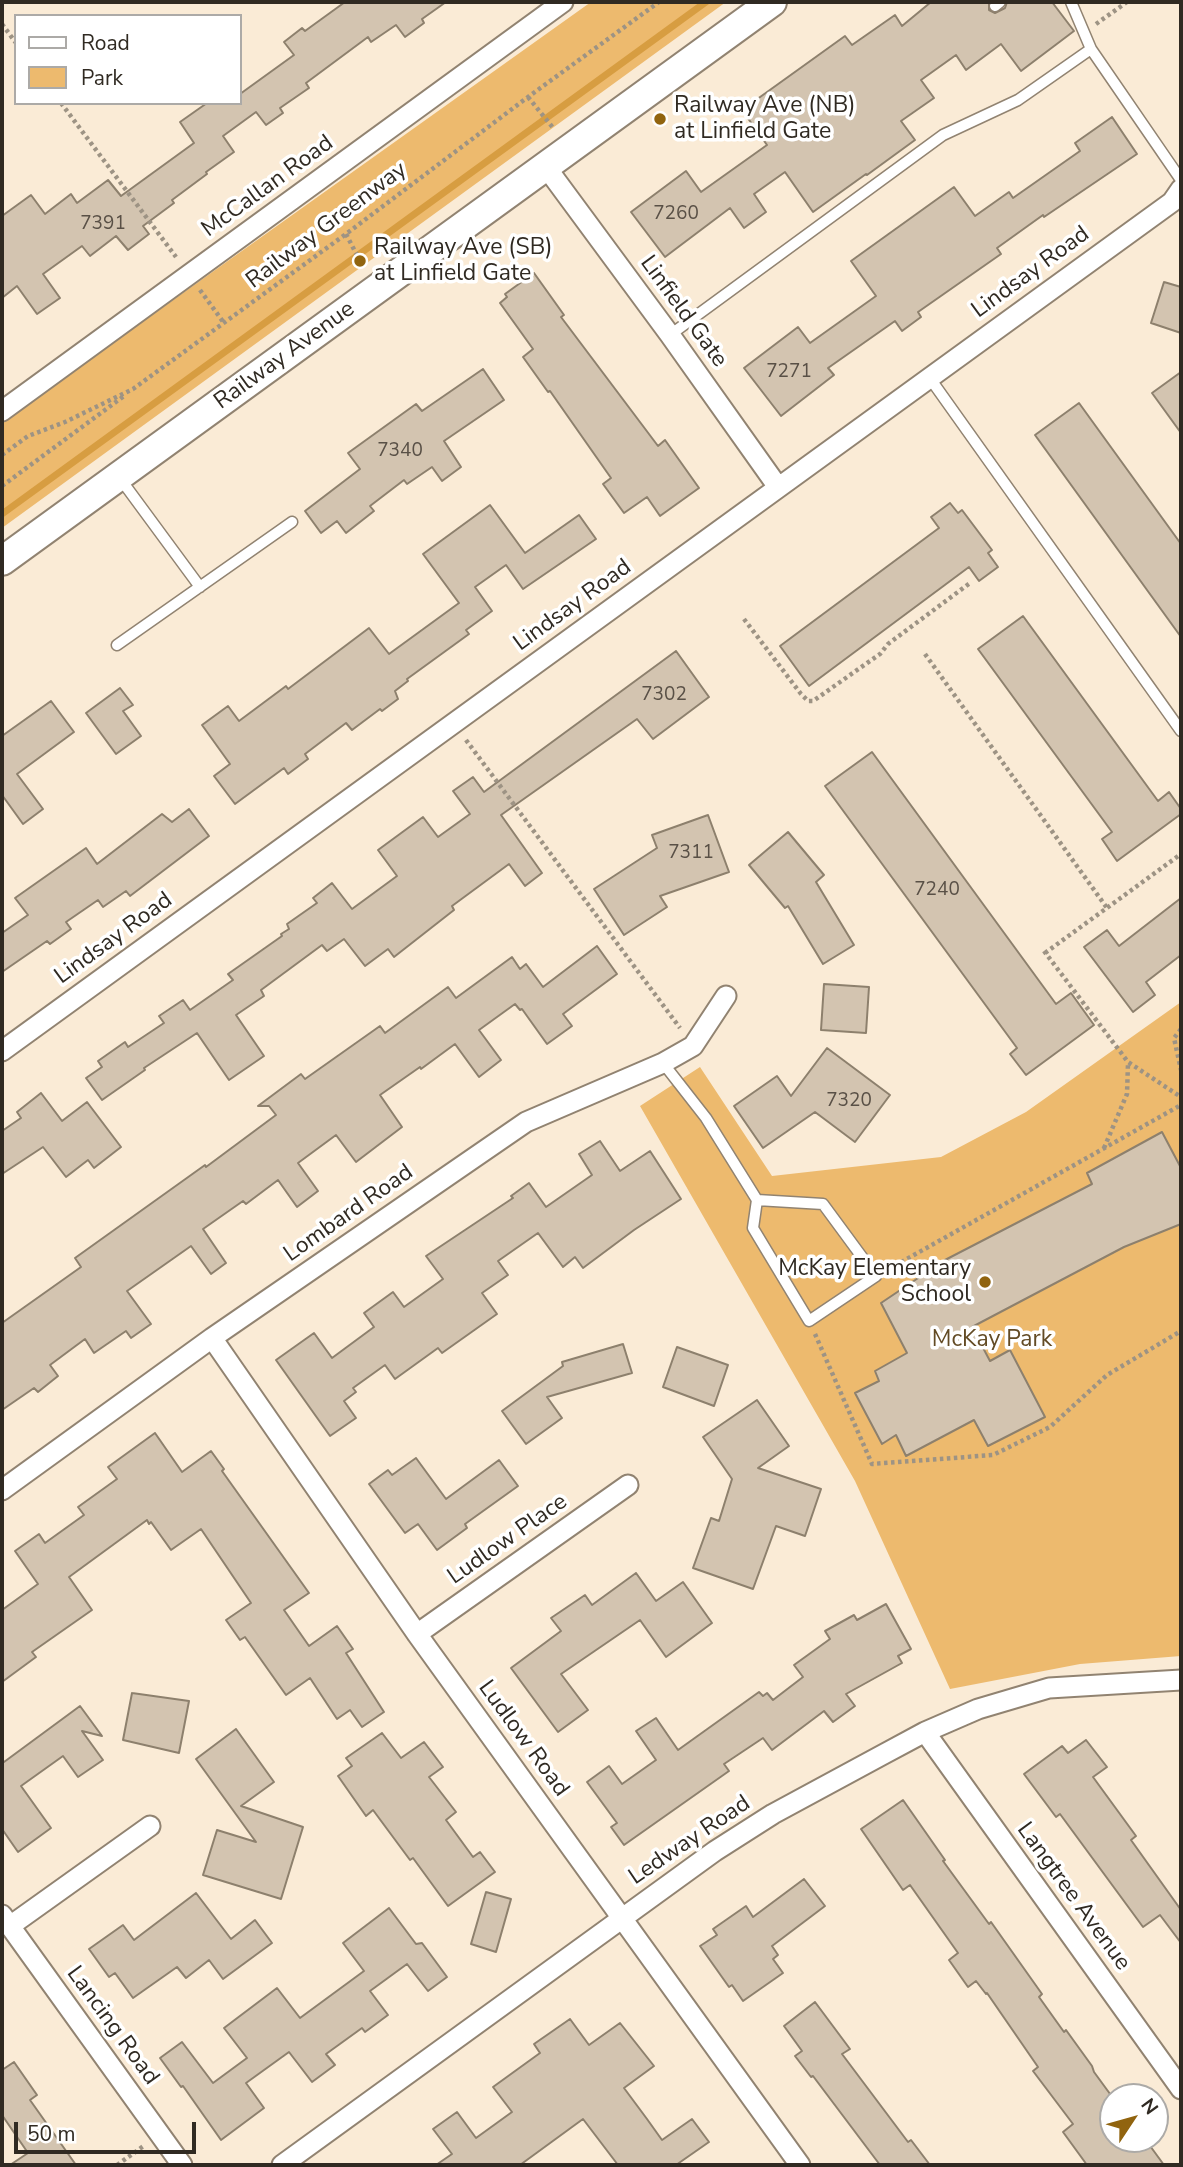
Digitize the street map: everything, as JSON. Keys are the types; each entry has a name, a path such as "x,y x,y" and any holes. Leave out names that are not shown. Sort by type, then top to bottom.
{"main road":[{"name":"Railway Avenue","path":"2,561 772,2"}],"street":[{"name":"McCallan Road","path":"2,411 563,2"},
{"name":"Linfield Gate","path":"546,167 778,487"},
{"name":"Lindsay Road","path":"2,1051 1178,199"},
{"name":"Lombard Road","path":"2,1490 212,1338 526,1122 663,1063 693,1046 726,996"},
{"name":"Ludlow Road","path":"212,1338 417,1634 800,2165"},
{"name":"Ludlow Place","path":"417,1634 628,1485"},
{"name":"Ledway Road","path":"282,2165 621,1918 715,1851 773,1814 925,1732 978,1709 1049,1688 1181,1680"},
{"name":"Langtree Avenue","path":"925,1732 1181,2090"},
{"path":"6,1920 150,1826"},
{"name":"Lancing Road","path":"6,1920 182,2165"}],"lane":[{"path":"1071,2 1091,49 1181,180"},
{"path":"670,335 943,135 1018,100 1091,49"},
{"path":"929,377 1181,732"},
{"path":"119,477 200,587"},
{"path":"117,645 292,522"},
{"path":"663,1063 706,1118 757,1200 753,1228 810,1321 876,1276 823,1204 757,1200"}],"path":[{"name":"Railway Greenway","path":"2,455 28,436 65,422 133,389 659,2"},
{"path":"1091,49 1096,25 1127,2"},
{"path":"2,24 14,40"},
{"path":"528,97 551,125"},
{"path":"62,105 224,323"},
{"path":"346,234 360,261"},
{"path":"2,486 133,389"},
{"path":"744,619 801,694 808,701 813,701 880,654 888,644 970,583"},
{"path":"925,654 1107,908"},
{"path":"454,723 693,1046"},
{"path":"1181,854 1044,952 1128,1062 1181,1097"},
{"path":"1181,1029 1174,1038 1181,1070"},
{"path":"1103,1148 1127,1094 1128,1062"},
{"path":"876,1276 1181,1105"},
{"path":"810,1321 872,1464 993,1455 1050,1427 1107,1375 1181,1331"},
{"path":"117,2165 159,2134"}],"green space":[{"path":"591,2 726,2 2,528 2,422"},
{"name":"McKay Park","path":"1181,1002 1181,1656 1080,1664 950,1689 855,1481 640,1106 700,1067 772,1176 941,1157 1026,1112"}],"building":[{"path":"345,2 446,2 422,19 424,23 405,37 396,25 371,42 368,37 306,83 309,88 280,108 283,113 266,125 256,112 223,136 234,152 206,172 207,174 172,200 174,203 143,226 149,234 128,250 116,236 90,256 82,246 43,274 60,298 37,314 17,286 2,298 2,216 31,195 45,214 71,194 77,203 108,180 121,196 194,143 180,122 204,105 242,105 242,93 294,55 284,42 302,28 305,31"},
{"path":"931,2 989,2 989,10 995,13 1005,8 1007,2 1052,2 1074,31 1021,71 1001,44 966,70 956,55 921,80 934,98 901,121 915,140 867,175 813,212 785,172 754,194 766,212 744,228 730,208 665,257 631,212 686,171 701,192 767,145 742,110 845,36 852,45 895,15 902,26"},
{"path":"1112,117 1137,154 997,248 1001,254 918,312 921,317 902,331 895,321 828,368 834,375 781,416 744,368 798,327 810,343 876,296 851,261 954,187 975,216 1009,192 1013,198 1080,151 1075,143"},
{"path":"534,273 564,315 561,317 658,446 665,440 699,488 660,516 647,497 624,513 603,484 611,478 523,357 533,349 500,303 507,297 505,294"},
{"path":"1164,282 1181,287 1181,333 1151,323"},
{"path":"483,369 504,400 444,441 461,467 442,481 432,467 407,484 404,480 370,506 374,511 346,533 337,521 321,533 305,511 360,469 348,453 416,404 422,411"},
{"path":"1181,372 1181,433 1152,393"},
{"path":"1079,403 1181,544 1181,637 1035,435"},
{"path":"950,503 958,513 962,510 992,550 988,553 998,567 979,581 969,567 809,686 780,646 939,528 931,517"},
{"path":"490,505 525,553 579,515 596,539 523,589 506,565 475,587 492,611 466,630 469,634 407,679 408,681 395,691 398,699 352,730 346,723 305,754 308,759 288,774 284,768 235,804 214,776 230,764 202,725 228,706 239,721 286,686 288,689 369,628 389,654 459,603 423,554"},
{"path":"1023,616 1158,801 1169,792 1181,809 1181,814 1117,861 1102,839 1112,832 978,649"},
{"path":"676,651 709,697 653,739 637,719 501,815 542,873 525,886 509,864 452,906 454,910 394,957 388,949 365,966 344,939 327,951 322,945 261,990 264,996 236,1015 264,1056 229,1080 197,1033 102,1100 86,1078 102,1067 98,1061 125,1042 128,1047 164,1023 159,1016 183,1000 190,1010 233,980 228,974 282,936 281,934 289,929 287,924 317,903 313,898 332,883 352,909 397,876 378,850 423,817 438,837 470,814 453,791 473,777 484,792"},
{"path":"120,688 133,705 123,711 141,736 116,754 86,713"},
{"path":"51,701 74,732 17,774 43,809 23,824 2,795 2,736"},
{"path":"872,752 1056,1004 1071,993 1094,1025 1026,1075 1010,1054 1017,1048 825,786"},
{"path":"189,809 209,836 130,896 126,891 103,907 98,900 66,922 71,929 50,944 47,941 2,972 2,933 28,915 15,898 86,848 97,864 162,814 172,822"},
{"path":"708,815 729,872 660,896 667,907 624,935 594,889 657,848 652,835"},
{"path":"788,832 824,875 816,882 854,945 823,964 788,906 785,908 749,865"},
{"path":"1181,898 1181,955 1146,982 1155,995 1133,1012 1084,947 1107,930 1119,946"},
{"path":"597,946 617,974 563,1014 572,1026 547,1044 522,1009 515,1004 479,1030 501,1060 479,1077 455,1044 421,1069 420,1067 380,1095 402,1127 356,1162 336,1135 298,1163 318,1191 297,1207 278,1180 246,1204 243,1201 203,1229 226,1263 211,1274 191,1246 127,1291 151,1324 131,1338 126,1331 94,1353 85,1339 50,1365 58,1376 38,1392 34,1388 2,1410 2,1323 81,1267 75,1258 276,1115 269,1106 258,1106 301,1074 305,1079 380,1026 385,1033 448,987 456,998 512,957 520,969 526,964 543,987"},
{"path":"824,984 869,987 866,1033 821,1030"},
{"path":"827,1048 890,1095 855,1142 815,1112 763,1148 734,1106 777,1076 791,1096"},
{"path":"41,1093 62,1121 87,1102 121,1147 94,1168 88,1160 66,1177 43,1147 2,1174 2,1131 21,1118 17,1112"},
{"name":"McKay Elementary School","path":"1162,1132 1181,1168 1181,1224 1124,1247 972,1327 990,1361 1010,1350 1045,1417 988,1446 974,1420 906,1456 896,1435 882,1444 855,1393 879,1381 875,1371 907,1353 881,1303 945,1260 1092,1184 1087,1173"},
{"path":"600,1141 620,1171 650,1151 681,1199 583,1268 575,1257 563,1267 538,1233 498,1261 508,1275 482,1293 497,1314 442,1353 438,1348 395,1379 385,1365 353,1388 356,1392 344,1401 356,1418 330,1436 276,1360 314,1333 332,1358 374,1327 364,1313 393,1292 404,1307 443,1279 426,1256 513,1198 511,1196 529,1183 546,1207 592,1175 579,1154"},
{"path":"623,1344 632,1373 547,1397 562,1418 526,1444 502,1411 563,1366 562,1362"},
{"path":"677,1347 728,1365 714,1406 663,1387"},
{"path":"757,1400 789,1446 758,1468 821,1489 805,1536 776,1526 753,1589 693,1568 711,1518 719,1521 732,1479 703,1437"},
{"path":"155,1433 182,1472 211,1451 224,1469 222,1471 309,1593 284,1610 309,1646 337,1626 353,1649 346,1653 384,1712 362,1727 350,1710 337,1719 310,1678 286,1695 245,1637 240,1640 226,1620 251,1603 201,1529 171,1550 147,1520 69,1577 92,1610 32,1652 36,1657 2,1682 2,1610 38,1584 15,1551 39,1534 45,1543 84,1515 78,1507 117,1479 108,1467"},
{"path":"416,1458 446,1499 499,1460 518,1486 465,1524 467,1528 437,1550 418,1524 405,1533 369,1484 388,1470 392,1475"},
{"path":"636,1573 656,1601 683,1582 712,1623 666,1657 640,1620 561,1674 588,1710 558,1732 511,1668 561,1631 551,1618 585,1595 592,1605"},
{"path":"886,1604 911,1649 898,1656 902,1663 846,1694 855,1706 833,1722 824,1711 772,1750 763,1738 724,1764 729,1771 624,1845 611,1827 617,1823 587,1782 609,1766 622,1784 656,1760 636,1731 656,1718 678,1750 759,1692 763,1696 767,1693 773,1700 803,1677 794,1665 830,1639 825,1631 854,1615 857,1620"},
{"path":"132,1693 189,1701 179,1753 123,1740"},
{"path":"80,1706 102,1736 82,1731 103,1760 78,1777 63,1756 21,1786 51,1828 18,1852 2,1829 2,1759 4,1762"},
{"path":"236,1729 274,1782 241,1806 303,1827 281,1899 203,1875 217,1830 256,1842 196,1759"},
{"path":"382,1733 401,1758 424,1742 443,1767 429,1777 456,1812 446,1820 473,1857 480,1852 495,1872 448,1906 373,1810 366,1816 338,1776 352,1766 346,1758"},
{"path":"1086,1740 1107,1767 1093,1777 1136,1836 1131,1840 1181,1910 1181,1943 1160,1915 1143,1927 1060,1814 1056,1817 1024,1774 1062,1746 1068,1753"},
{"path":"903,1800 945,1860 943,1861 989,1924 991,1922 1042,1994 1039,1997 1064,2032 1066,2030 1102,2083 1099,2083 1099,2153 1155,2153 1164,2165 1087,2165 1063,2132 1073,2124 1033,2071 1038,2067 987,1993 976,1981 968,1987 949,1960 958,1953 910,1885 903,1890 861,1829"},
{"path":"804,1879 825,1906 772,1946 778,1955 773,1959 783,1973 743,2001 732,1985 729,1987 700,1946 717,1935 713,1929 746,1906 753,1917"},
{"path":"486,1892 511,1899 496,1952 471,1944"},
{"path":"196,1893 231,1939 255,1920 272,1943 223,1979 209,1960 186,1978 177,1967 133,1998 115,1973 109,1977 89,1949 123,1925 134,1940"},
{"path":"389,1908 416,1944 422,1943 447,1977 428,1991 407,1964 370,1991 388,2015 365,2032 362,2028 326,2054 335,2065 312,2082 289,2052 246,2083 264,2108 221,2140 160,2058 182,2042 213,2083 247,2058 224,2028 277,1988 300,2018 364,1971 343,1943"},
{"path":"815,2002 850,2049 842,2054 908,2142 911,2140 930,2165 880,2165 795,2056 802,2051 784,2026"},
{"path":"570,2019 589,2045 620,2023 654,2066 624,2088 662,2140 692,2119 709,2142 676,2165 618,2165 583,2119 520,2165 436,2165 452,2154 433,2129 457,2112 476,2138 512,2112 493,2087 540,2053 534,2044"},
{"path":"14,2062 37,2095 30,2100 76,2165 10,2165 28,2153 2,2115 2,2070"}],"waterway":[{"path":"2,514 706,2"}],"place":[{"name":"Railway Ave (NB) at Linfield Gate","path":"660,119"},
{"name":"Railway Ave (SB) at Linfield Gate","path":"360,261"},
{"name":"McKay Elementary School","path":"985,1282"}]}
